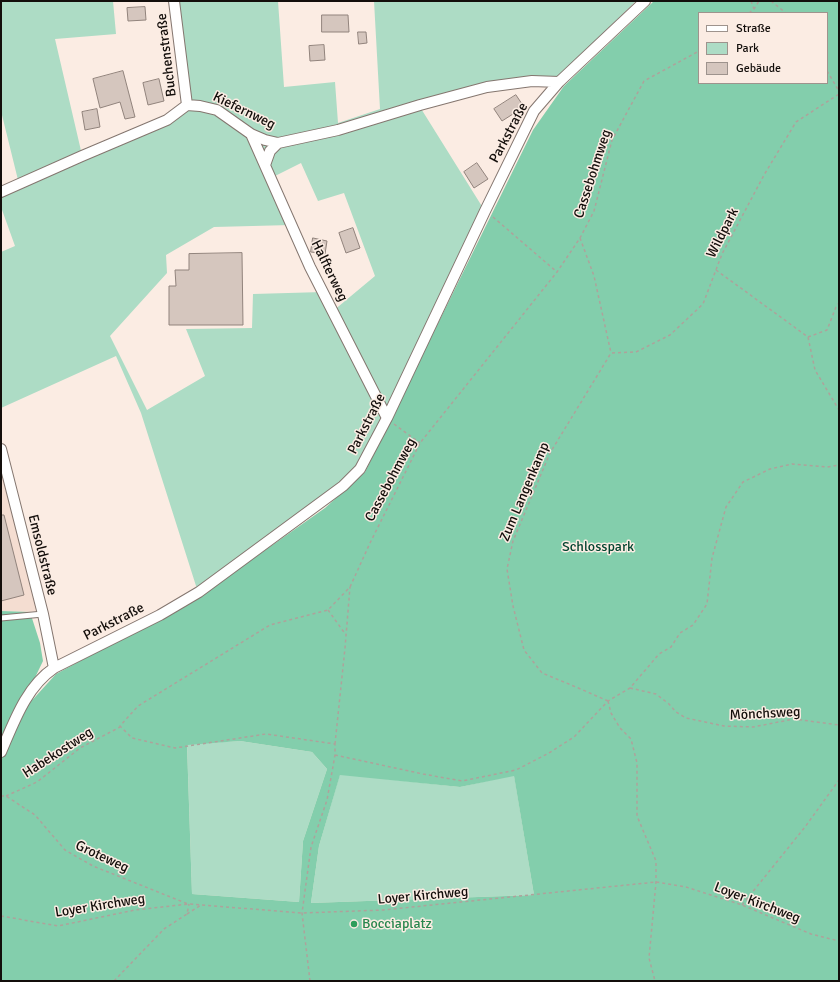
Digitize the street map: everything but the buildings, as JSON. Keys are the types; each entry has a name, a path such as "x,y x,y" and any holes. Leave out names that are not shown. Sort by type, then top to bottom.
{"street":[{"name":"Buchenstraße","path":"174,1 187,105"},
{"name":"Parkstraße","path":"1,752 33,688 46,674 54,668 160,615 199,592 343,486 360,469 387,418 534,111 558,82 645,1"},
{"name":"Kiefernweg","path":"187,105 217,110 251,134 265,140 278,142 338,130 420,105 487,87 532,81 558,82"},
{"path":"1,192 167,120 187,105"},
{"name":"Halfterweg","path":"251,134 310,267 387,418"},
{"path":"265,165 270,150 278,142"},
{"name":"Emsoldstraße","path":"1,449 43,614 54,668"}],"lane":[{"path":"1,618 43,614"}],"path":[{"path":"751,1 754,9"},
{"path":"750,12 759,1"},
{"path":"771,1 785,12"},
{"name":"Cassebohmweg","path":"328,610 350,587 370,543 420,443 557,272 580,238 594,211 612,140 644,81 698,52"},
{"path":"828,73 839,91"},
{"name":"Wildpark","path":"808,337 716,270 722,254 764,175 796,122 839,94"},
{"path":"485,211 557,272"},
{"path":"580,238 594,276 611,353 636,352 670,336 703,304 716,270"},
{"path":"839,303 827,330 808,337 815,370 839,410"},
{"name":"Zum Langenkamp","path":"608,701 542,673 524,650 513,606 507,569 513,541 550,453 611,353"},
{"path":"387,418 405,434 420,443"},
{"path":"335,755 462,781 516,770 548,753 574,737 608,701 630,688 659,654 671,647 680,633 693,625 707,604 712,558 726,507 743,482 770,469 792,464 827,467 839,465"},
{"path":"310,981 302,913 311,847 327,800 335,755 350,587"},
{"path":"335,744 266,734 175,748 132,738 120,726 138,706 270,625 328,610 346,635"},
{"name":"Mönchsweg","path":"630,688 656,694 669,704 676,712 686,718 724,726 753,727 794,719 839,725"},
{"path":"608,701 611,713 620,728 631,739 637,763 637,816 656,861 656,882 649,958 655,981"},
{"name":"Habekostweg","path":"6,796 37,782 80,748 120,726"},
{"path":"742,905 805,827 839,780"},
{"path":"1,796 6,796"},
{"name":"Groteweg","path":"6,796 35,815 64,850 93,866 189,904"},
{"name":"Loyer Kirchweg","path":"1,916 58,926 135,910 189,904 302,913 383,910 656,882 686,887 742,905 811,934 839,941"},
{"path":"187,914 189,904"},
{"path":"114,981 164,929 202,905"}],"shaded area":[{"path":"1,455 40,610 30,612 1,611"}],"green space":[{"path":"1,1 113,1 116,34 55,39 82,155 187,105 174,1 278,1 284,87 335,82 338,123 380,109 374,1 636,1 550,85 487,90 420,107 483,208 357,467 319,500 197,589 141,413 116,356 1,408 1,252 15,246 1,207 1,192 19,184 1,111","holes":["301,163 318,201 344,193 375,276 333,311 323,292 253,294 252,328 186,329 205,376 147,410 110,336 167,273 166,255 214,227 291,225 271,178"]},
{"name":"Schlosspark","path":"654,1 839,1 839,981 1,981 1,759 26,707 56,674 196,599 325,508 365,472 533,130 564,86","holes":["240,741 312,752 327,769 303,841 299,902 192,894 187,745","340,775 460,787 514,776 534,895 311,903 319,846"]},
{"path":"1,611 30,612 40,643 43,661 1,748"},
{"path":"240,741 312,752 327,769 303,841 299,902 192,894 187,744"},
{"path":"340,774 460,787 514,775 534,895 311,903 319,846"}],"place":[{"name":"Bocciaplatz","path":"354,924"}]}
